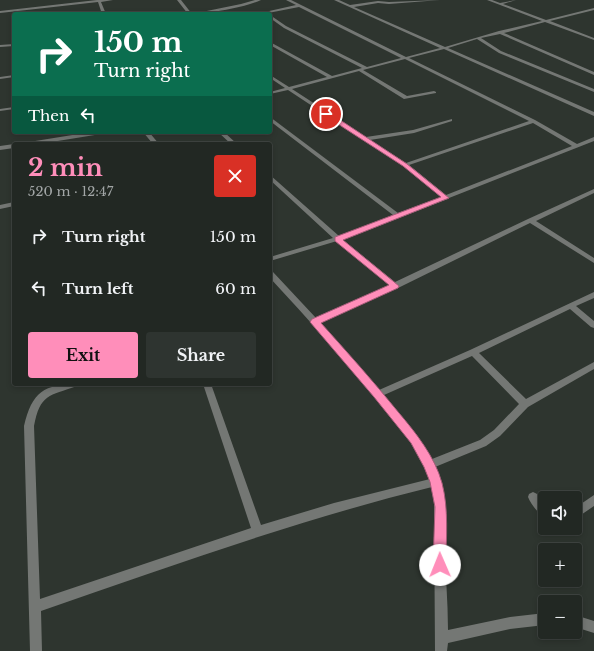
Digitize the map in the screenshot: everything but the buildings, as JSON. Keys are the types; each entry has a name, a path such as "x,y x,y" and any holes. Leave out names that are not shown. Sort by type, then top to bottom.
{"street":[{"path":"0,12 111,0"},
{"path":"179,0 188,12"},
{"path":"205,12 242,5 259,0"},
{"path":"288,0 533,122 577,146"},
{"path":"336,0 594,114"},
{"path":"349,6 378,2 390,3 438,0"},
{"path":"489,0 594,39"},
{"path":"498,4 514,0"},
{"path":"99,1 103,12"},
{"path":"271,12 298,6"},
{"path":"272,92 500,32 594,9"},
{"path":"272,17 285,27 366,68"},
{"path":"500,32 594,74"},
{"path":"478,38 500,52 594,91"},
{"path":"272,44 331,77"},
{"path":"0,46 12,45"},
{"path":"360,70 406,98 434,92"},
{"path":"0,78 12,76"},
{"path":"272,77 405,165 446,198"},
{"path":"0,110 12,108"},
{"path":"365,139 414,131 450,120"},
{"path":"272,121 398,216"},
{"path":"405,165 533,122"},
{"path":"41,142 89,134"},
{"path":"148,134 154,142"},
{"path":"223,134 232,142"},
{"path":"272,258 338,239 594,139"},
{"path":"0,148 12,146"},
{"path":"272,179 338,239 395,286"},
{"path":"315,322 395,286 530,220 594,192"},
{"path":"0,206 12,204"},
{"path":"530,220 594,261"},
{"path":"272,276 315,322 378,394 415,440 429,465 436,482 441,507 439,536 441,651"},
{"path":"378,394 473,352 594,295"},
{"path":"571,306 594,325"},
{"path":"473,352 525,404"},
{"path":"429,465 483,443 525,404 594,365"},
{"path":"36,651 29,426 32,409 38,399 47,392 67,386"},
{"path":"208,386 258,532"},
{"path":"34,607 360,499 436,482"},
{"path":"533,497 538,503"},
{"path":"582,509 594,500"},
{"path":"441,638 510,623 538,620"},
{"path":"582,623 594,627"}],"route":[{"path":"326,114 405,165 446,198 338,239 395,286 315,322 378,394 415,440 429,465 436,482 441,507 439,536 440,565"}]}
